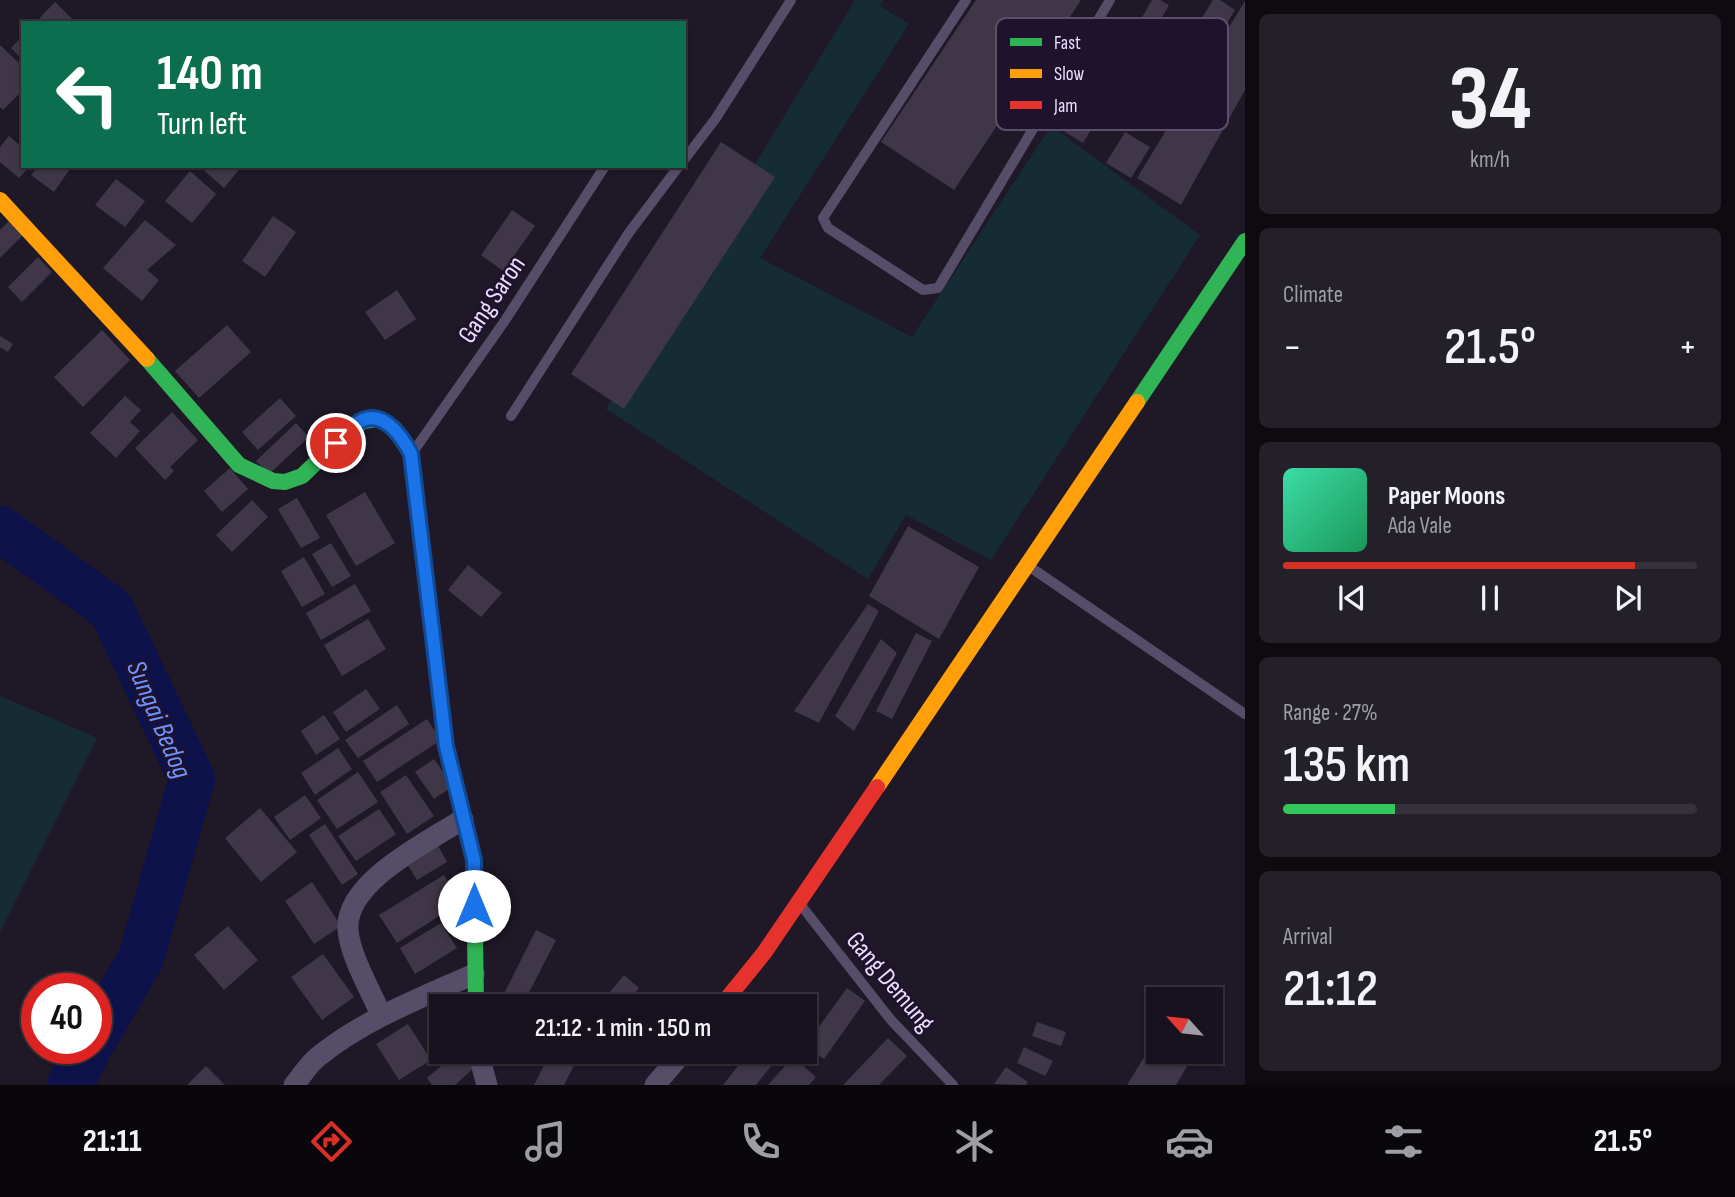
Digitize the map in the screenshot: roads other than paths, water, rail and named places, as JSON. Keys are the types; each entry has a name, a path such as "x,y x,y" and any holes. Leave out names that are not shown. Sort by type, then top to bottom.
{"street":[{"path":"0,200 115,323 239,465 264,478 287,482 310,469 362,420 376,419 389,425 402,437 411,454 446,746 474,860 475,994"},
{"path":"731,994 764,953 1245,241"},
{"path":"381,1015 350,943 349,911 371,880 463,819"},
{"path":"294,1085 317,1057 381,1015 474,974"},
{"path":"481,1064 487,1085"},
{"path":"655,1085 673,1064"}],"lane":[{"path":"686,157 716,118 791,0"},
{"path":"966,0 823,218 828,228 923,290 937,288 1032,130"},
{"path":"1099,18 1110,0"},
{"name":"Gang Saron","path":"411,454 506,319 604,168"},
{"path":"511,416 628,234 678,168"},
{"path":"1028,565 1245,714"},
{"name":"Gang Demung","path":"798,902 891,1020 953,1085"}],"waterway":[{"name":"Sungai Bedog","path":"0,529 111,609 192,779 141,958 112,1008"},
{"name":"Sungai Bedog","path":"70,1085 81,1064"}]}
